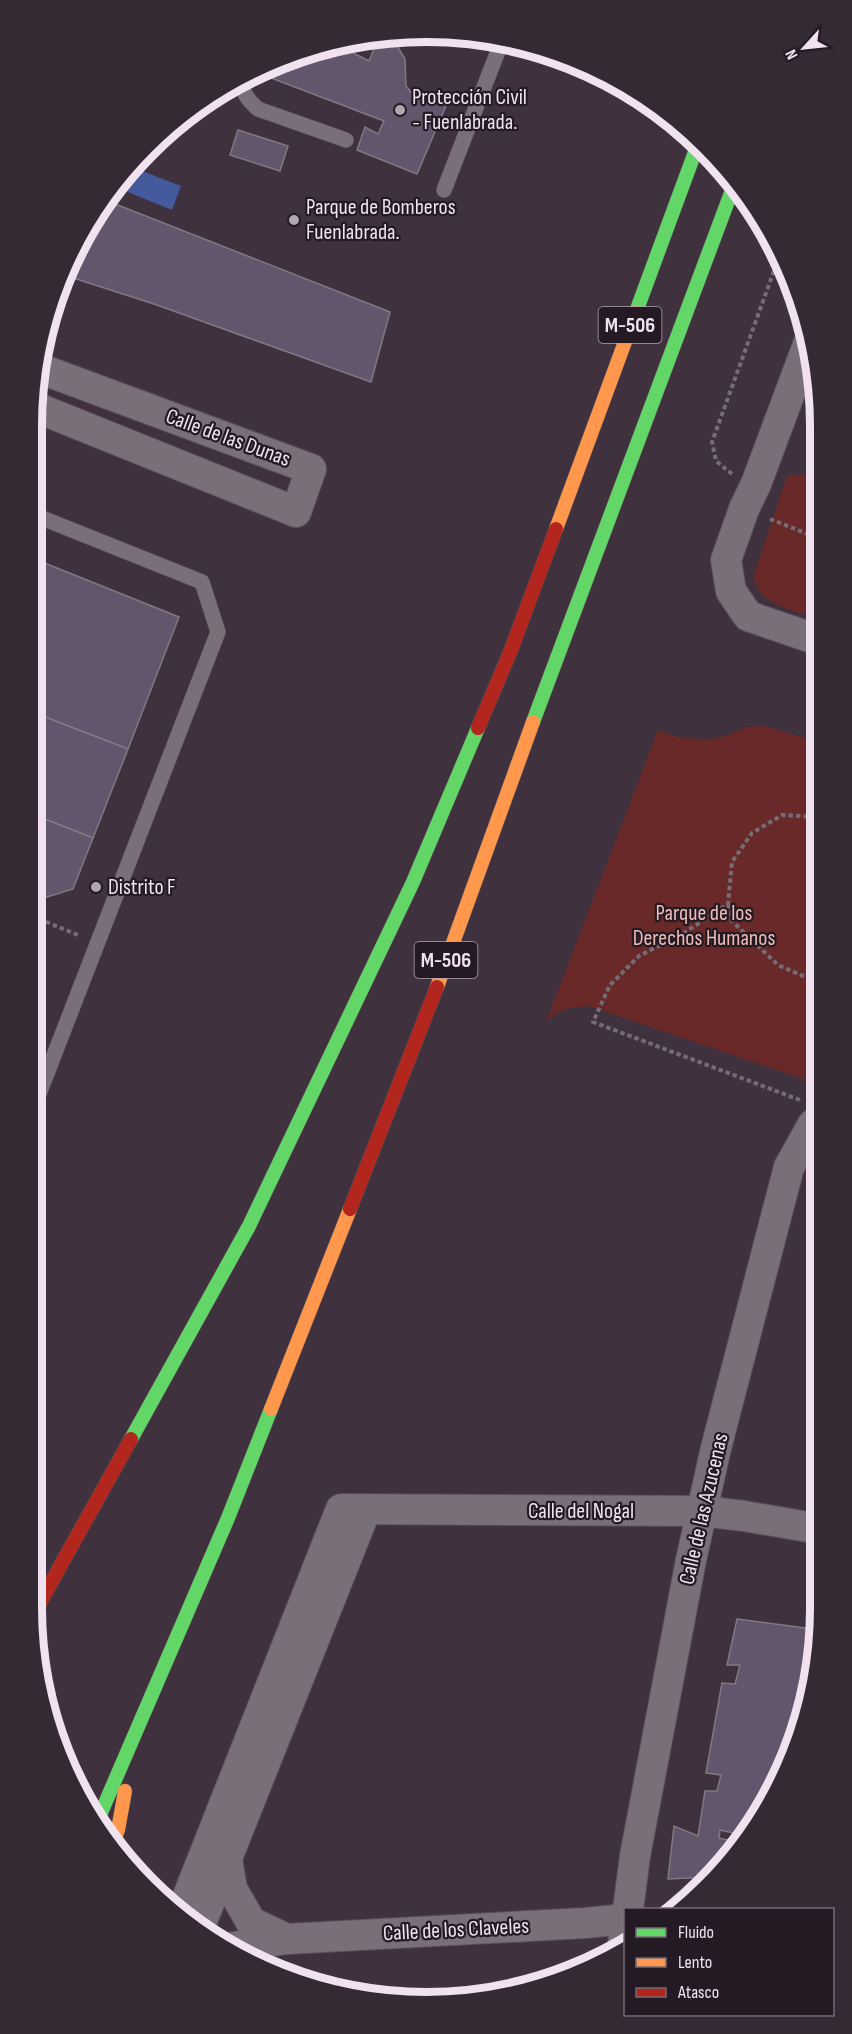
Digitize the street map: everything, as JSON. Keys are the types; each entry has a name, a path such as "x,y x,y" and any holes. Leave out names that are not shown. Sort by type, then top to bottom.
{"highway":[{"name":"M-506","path":"42,1599 249,1226 412,882 511,650 661,241 690,147"},
{"name":"M-506","path":"101,1812 228,1518 425,1018 550,674 731,192"},
{"path":"116,1835 136,1727"}],"street":[{"path":"803,354 726,560 731,591 748,616 810,637"},
{"name":"Calle de las Dunas","path":"43,410 296,512 311,469 46,371"},
{"name":"Calle de las Azucenas","path":"628,1908 635,1856 716,1448 789,1167 810,1129"},
{"path":"202,1920 227,1859 354,1509"},
{"path":"184,1906 354,1509"},
{"name":"Calle del Nogal","path":"354,1509 702,1511 744,1515 810,1527"},
{"path":"227,1859 232,1889 250,1923 287,1939"},
{"name":"Calle de los Claveles","path":"243,1946 287,1939 624,1920"}],"lane":[{"path":"444,190 498,48"},
{"path":"243,89 247,99 258,109 346,140"},
{"path":"42,518 202,582 218,632 42,1086"}],"path":[{"path":"775,267 712,442 716,461 733,475 750,496 810,533"},
{"path":"810,817 782,815 752,833 732,862 728,904 732,921 778,965 810,979"},
{"path":"728,904 684,933 639,956 610,985 593,1022 810,1110"},
{"path":"42,920 98,943"}],"green space":[{"path":"810,474 810,616 777,605 768,599 761,593 754,574 787,476"},
{"name":"Parque de los Derechos Humanos","path":"765,726 810,740 810,1079 806,1080 589,1006 566,1009 546,1022 658,730 678,737 709,740 746,727"}],"water":[{"path":"140,170 181,186 172,210 123,190"}],"building":[{"name":"Protección Civil - Fuenlabrada.","path":"396,43 405,59 406,86 413,95 449,99 417,174 357,150 365,127 378,134 384,121 271,78 271,75 303,62 347,50 369,61 376,45"},
{"path":"238,130 288,146 280,171 230,155"},
{"path":"113,203 390,312 371,382 157,305 72,277 93,234"},
{"path":"42,562 179,617 128,749 42,716"},
{"path":"42,716 128,749 93,838 42,818"},
{"path":"42,818 93,838 73,889 42,897"},
{"path":"737,1619 809,1629 803,1683 790,1731 759,1800 736,1834 720,1830 719,1838 728,1840 727,1847 700,1878 668,1879 674,1826 698,1836 705,1791 717,1791 721,1775 706,1773 722,1683 735,1684 740,1665 727,1665"}],"traffic: fast":[{"path":"636,312 695,152"},
{"path":"533,722 731,192"},
{"path":"131,1439 249,1226 413,882 478,728"},
{"path":"101,1812 228,1518 271,1409"}],"traffic: slow":[{"path":"556,529 636,312"},
{"path":"437,987 533,722"},
{"path":"271,1409 350,1209"},
{"path":"116,1835 125,1791"}],"traffic: jam":[{"path":"478,728 511,650 556,529"},
{"path":"350,1209 437,987"},
{"path":"42,1599 131,1439"}],"place":[{"name":"Protección Civil - Fuenlabrada.","path":"400,110"},
{"name":"Parque de Bomberos Fuenlabrada.","path":"294,220"},
{"name":"Distrito F","path":"96,887"}]}
